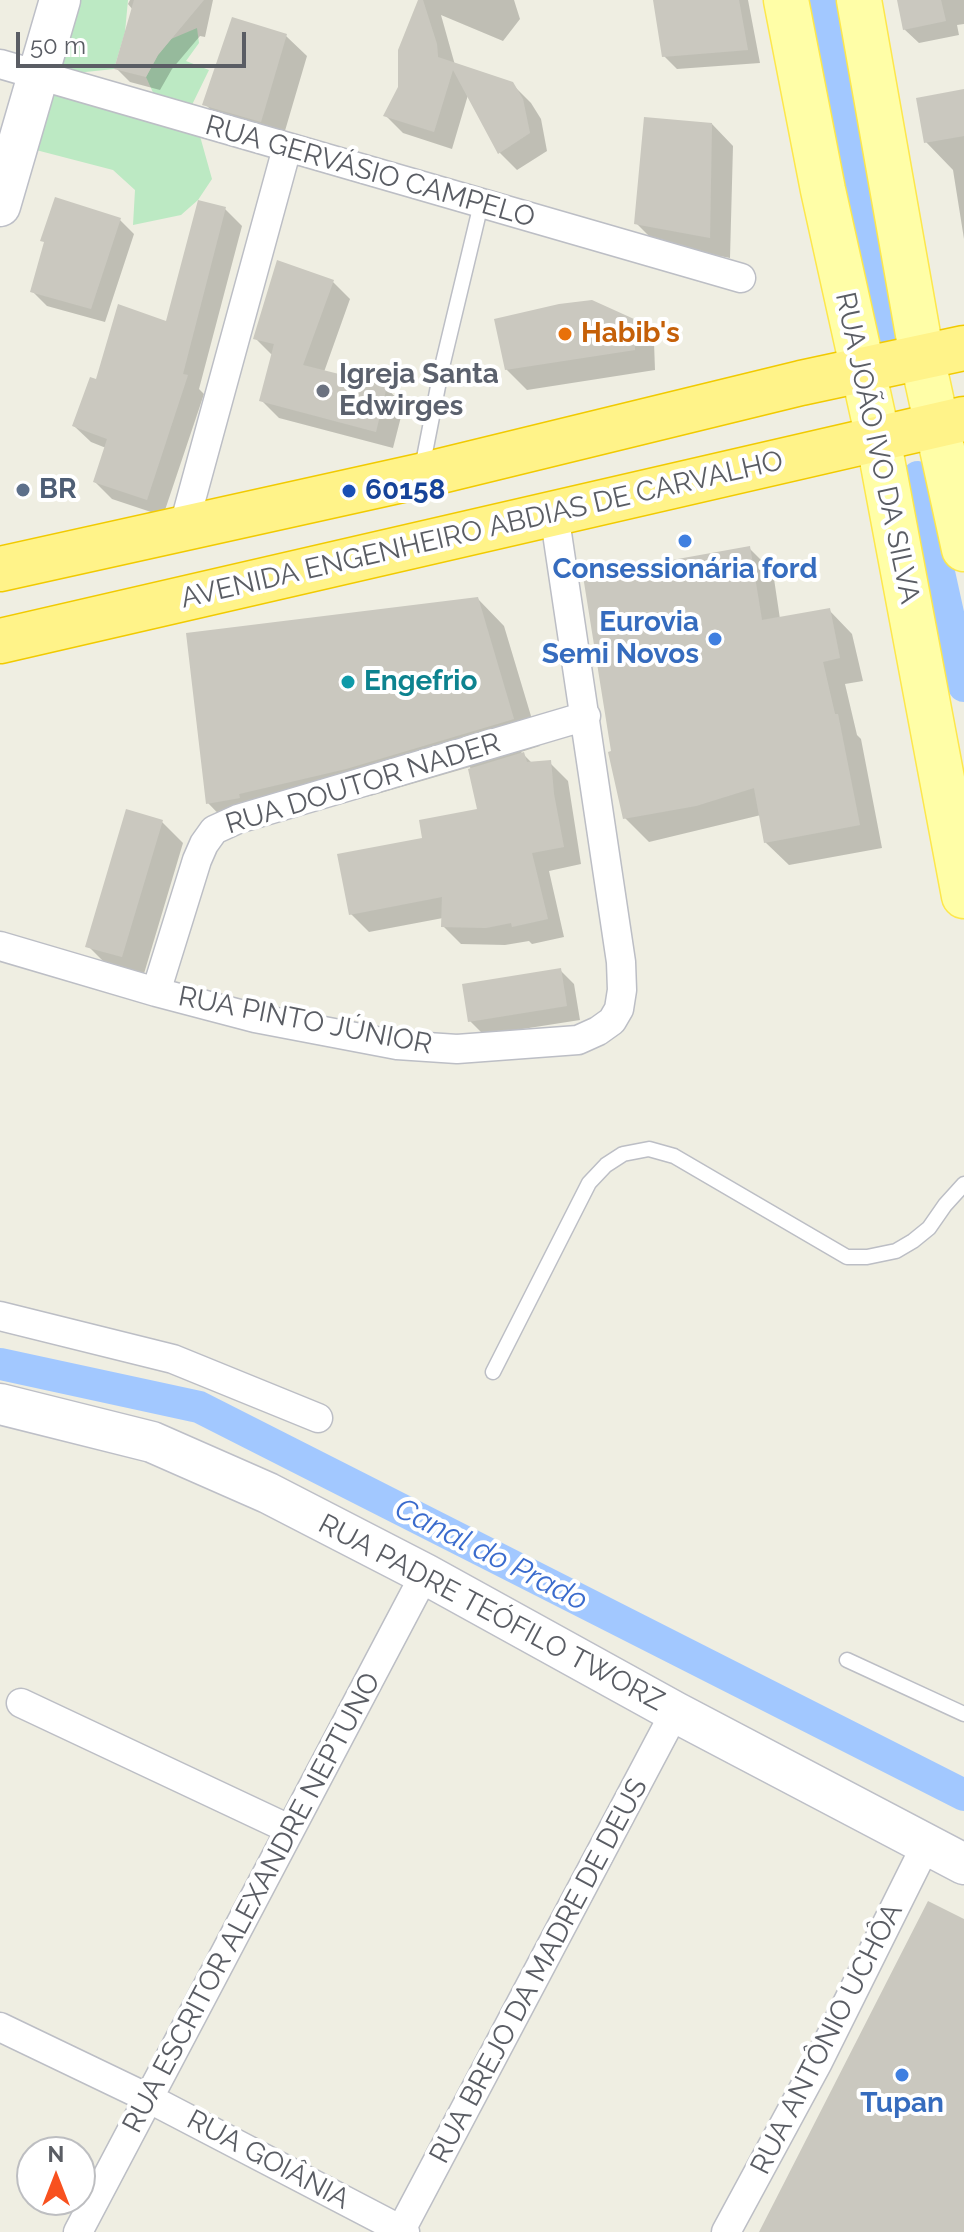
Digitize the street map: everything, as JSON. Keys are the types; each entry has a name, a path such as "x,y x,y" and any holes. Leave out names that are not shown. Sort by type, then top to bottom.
{"highway":[{"path":"0,569 420,476 964,348"},
{"name":"AVENIDA ENGENHEIRO ABDIAS DE CARVALHO","path":"0,641 950,422"}],"main road":[{"name":"RUA JOÃO IVO DA SILVA","path":"786,0 878,438 964,896"},
{"path":"859,0 922,357 950,422 964,549"}],"street":[{"path":"0,206 18,69 60,0"},
{"name":"RUA GERVÁSIO CAMPELO","path":"18,69 741,278"},
{"path":"183,529 287,148"},
{"path":"554,513 586,716"},
{"name":"RUA PINTO JÚNIOR","path":"0,946 255,1018 397,1045 457,1049 578,1040 612,1021 619,1009 622,990 586,716"},
{"name":"RUA DOUTOR NADER","path":"156,992 197,860 214,830 238,819 586,716"},
{"path":"0,1316 173,1359 318,1418"},
{"name":"RUA PADRE TEÓFILO TWORZ","path":"0,1404 152,1442 268,1493 964,1864"},
{"name":"RUA ESCRITOR ALEXANDRE NEPTUNO","path":"78,2232 425,1574"},
{"path":"21,1703 289,1829"},
{"name":"RUA BREJO DA MADRE DE DEUS","path":"403,2231 675,1712"},
{"name":"RUA ANTÔNIO UCHÔA","path":"726,2232 818,2062 926,1845"},
{"name":"RUA GOIÂNIA","path":"0,2027 150,2099 403,2231"}],"lane":[{"path":"420,476 441,371 481,204"},
{"path":"493,1372 589,1183 606,1165 623,1154 649,1149 674,1156 847,1257 867,1257 896,1251 913,1241 929,1228 964,1184"},
{"path":"847,1660 964,1714"}],"green space":[{"path":"72,0 128,0 125,32 114,69 76,73 51,64"},
{"path":"197,28 199,43 186,61 209,70 189,111 155,97 146,77 171,39"},
{"path":"50,90 198,129 212,179 198,200 181,215 133,225 135,190 113,170 36,150"}],"building":[{"path":"134,0 204,0 158,55 146,77 114,69"},
{"path":"418,0 423,0 438,57 513,82 523,99 530,133 498,154 453,70 434,132 383,116 398,87 398,50"},
{"path":"653,0 739,0 748,50 662,57"},
{"path":"897,0 941,0 946,21 903,30"},
{"path":"232,17 287,34 261,122 202,105"},
{"path":"964,89 964,136 924,143 916,98"},
{"path":"644,117 712,123 710,238 634,224"},
{"path":"55,197 121,218 91,309 30,292 44,242 40,241"},
{"path":"198,200 226,207 183,374 188,375 147,500 93,482 107,439 72,426 90,377 96,379 118,304 166,321"},
{"path":"277,260 334,280 303,365 387,386 376,432 259,401 274,344 253,339"},
{"name":"Habib's","path":"592,300 634,319 635,350 505,370 494,319"},
{"path":"750,546 762,620 830,608 840,658 823,662 835,714 838,714 860,825 764,843 754,788 696,806 623,819 608,752 611,751 583,576"},
{"name":"Engefrio","path":"478,597 514,719 346,769 239,794 240,798 206,804 186,633"},
{"path":"524,752 527,762 551,760 564,847 532,853 548,919 512,927 511,923 486,928 441,927 442,897 349,915 337,854 422,838 419,820 477,809 468,769"},
{"path":"126,809 163,820 122,957 85,947"},
{"path":"561,968 567,1006 468,1022 462,984"},
{"name":"Tupan","path":"928,1901 964,1919 964,2232 759,2232"}],"waterway":[{"path":"823,0 887,329"},
{"path":"918,477 964,686"},
{"name":"Canal do Prado","path":"0,1364 199,1407 964,1795"}],"place":[{"name":"Habib's","path":"565,334"},
{"name":"Igreja Santa Edwirges","path":"323,391"},
{"name":"BR","path":"23,490"},
{"name":"60158","path":"349,491"},
{"name":"Consessionária ford","path":"685,541"},
{"name":"Eurovia Semi Novos","path":"715,639"},
{"name":"Engefrio","path":"348,682"},
{"name":"Tupan","path":"902,2075"}]}
